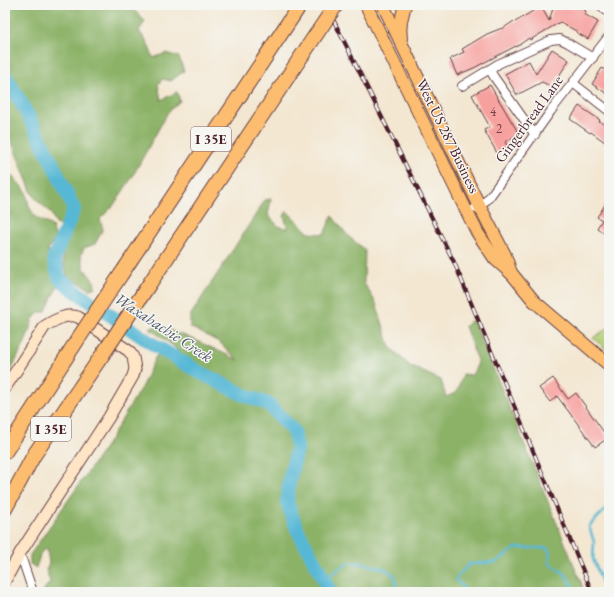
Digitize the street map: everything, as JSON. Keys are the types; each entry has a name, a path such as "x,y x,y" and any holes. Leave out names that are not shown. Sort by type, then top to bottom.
{"highway":[{"name":"I 35E","path":"7,449 80,336 300,5"},
{"name":"I 35E","path":"5,508 34,455 336,5"}],"main road":[{"path":"403,47 400,32 405,5"},
{"path":"368,9 385,6"},
{"name":"West US 287 Business","path":"385,6 403,47 479,205 505,255 512,274"},
{"name":"West US 287 Business","path":"368,9 477,232 495,259 512,274 534,301 609,365"},
{"path":"5,388 45,326 53,321 67,316 72,315 78,317 120,344 129,351 133,357 135,369 133,376 109,417 20,553 5,581"}],"street":[{"path":"600,5 609,13"},
{"name":"Gingerbread Lane","path":"467,212 479,205 491,195 535,135 551,110 609,36"},
{"path":"462,86 498,64 551,40 560,39 593,58"},
{"path":"498,64 493,68 492,72 494,77 535,135"},
{"path":"573,83 609,111"},
{"path":"20,553 33,592"}],"green space":[{"path":"5,5 129,5 145,21 139,31 148,44 153,58 166,53 179,57 184,71 171,81 163,79 158,84 161,100 177,92 180,101 168,112 131,179 113,206 100,219 103,229 95,244 84,248 81,255 84,268 95,283 94,288 90,289 68,277 64,267 62,251 63,241 70,232 56,224 51,213 35,198 9,135 5,121"},
{"path":"5,162 10,174 26,191 29,206 35,217 52,226 56,238 48,249 52,275 58,285 45,312 40,312 33,319 26,340 9,375 5,379"},
{"path":"271,199 268,215 278,226 288,229 284,216 287,211 309,233 324,234 332,216 349,237 365,250 364,283 376,303 390,347 410,366 441,380 446,397 457,392 463,374 472,375 478,363 465,326 473,319 585,592 42,592 50,582 46,570 49,564 47,548 41,552 36,568 30,564 30,555 108,443 143,384 156,356 162,353 211,385 234,391 211,373 187,360 171,344 150,329 157,325 195,340 238,360 219,342 190,327 190,316 265,200"},
{"path":"609,327 609,352 593,338"}],"building":[{"path":"554,5 575,5 586,11 584,14 598,22 588,39 560,22 530,40 529,38 516,47 457,75 450,59 464,52 462,49 487,34 502,29 514,21 515,22 541,6 549,21"},
{"path":"552,49 569,60 552,87 542,82 517,95 505,74 529,61 536,74"},
{"path":"602,68 609,72 609,95 592,84"},
{"path":"490,85 519,134 505,142 508,147 497,153 484,130 490,127 472,95"},
{"path":"579,106 609,128 609,145 570,119"},
{"path":"609,199 609,237 597,228 602,220 597,217"},
{"path":"553,378 568,399 576,393 608,438 595,447 557,396 550,402 539,388"}],"waterway":[{"name":"Waxahachie Creek","path":"5,75 41,141 74,209 54,258 59,278 75,291 151,343 199,372 244,395 268,404 294,431 297,449 290,477 287,502 297,529 330,592"},
{"path":"606,592 593,559 594,542 589,526 609,506"},
{"path":"464,592 466,590 456,580 469,564 496,562 516,548 547,548 550,553 549,563 565,574 576,592"},
{"path":"324,580 347,563 362,563 385,569 395,576 397,592"}],"railway":[{"path":"326,5 454,262 592,592"}]}
